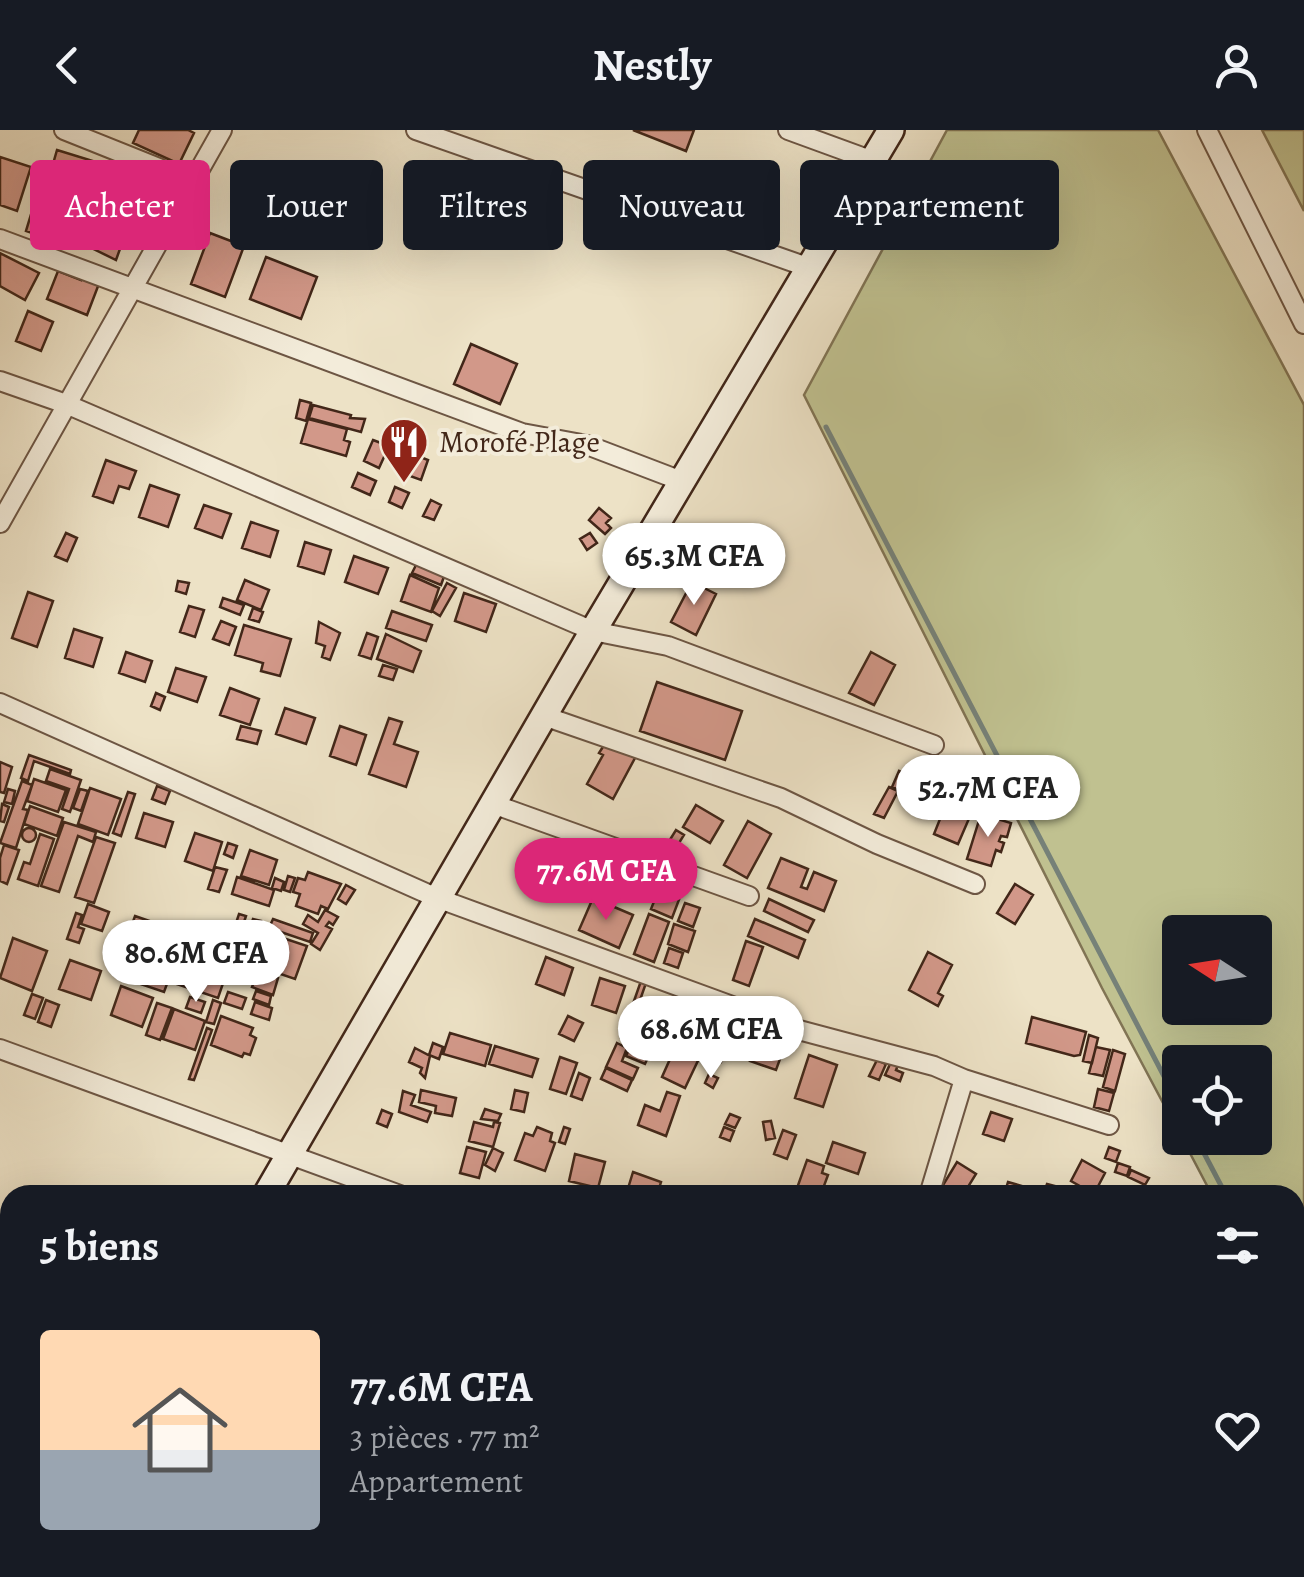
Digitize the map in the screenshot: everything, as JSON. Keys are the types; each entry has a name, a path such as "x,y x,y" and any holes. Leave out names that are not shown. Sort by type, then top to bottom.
{"street":[{"path":"64,130 139,160"},
{"path":"205,160 222,130"},
{"path":"416,130 810,268"},
{"path":"788,130 869,160"},
{"path":"873,160 891,130"},
{"path":"1207,130 1304,324"},
{"path":"0,239 522,433 587,445 684,482"},
{"path":"0,523 154,250"},
{"path":"272,1185 592,631 820,250"},
{"path":"0,381 66,404 592,631 668,646 934,745"},
{"path":"0,703 437,898 795,1029 934,1066 1109,1125"},
{"path":"544,716 782,798 876,844 975,884"},
{"path":"493,804 749,896"},
{"path":"0,1049 371,1185"},
{"path":"932,1185 964,1079"}],"green space":[{"path":"947,130 1158,130 1304,405 1304,1185 1207,1185 1191,1155 1272,1155 1272,1045 1162,1045 1162,1101 804,395 882,250 1059,250 1059,160 931,160"},
{"path":"1262,130 1304,130 1304,211"}],"building":[{"path":"139,130 194,133 181,160 170,160 133,143"},
{"path":"633,130 694,130 686,151"},
{"path":"57,150 90,160 54,160"},
{"path":"0,157 30,167 17,211 0,205"},
{"path":"210,233 230,241 230,250 243,250 225,297 191,284 204,250 210,250"},
{"path":"96,250 120,250 116,260"},
{"path":"0,253 39,273 25,300 0,286"},
{"path":"266,257 317,277 301,319 250,299"},
{"path":"58,271 81,280 82,275 100,281 87,315 47,299"},
{"path":"28,311 53,322 41,351 16,341"},
{"path":"471,344 517,364 500,404 454,384"},
{"path":"300,400 311,403 306,421 296,418"},
{"path":"313,405 365,419 361,432 309,418"},
{"path":"308,419 347,429 344,440 350,442 346,456 301,443"},
{"path":"373,440 389,446 379,468 364,461"},
{"path":"407,452 428,460 421,480 399,472"},
{"path":"106,460 136,471 129,489 119,486 113,503 93,496"},
{"path":"358,473 376,481 370,495 352,487"},
{"path":"150,485 179,495 168,527 139,517"},
{"path":"395,487 409,493 402,508 389,502"},
{"path":"431,500 441,505 434,520 423,516"},
{"path":"204,505 231,514 222,538 195,528"},
{"path":"599,508 611,518 606,523 611,528 605,534 589,520"},
{"path":"251,522 278,531 270,557 242,548"},
{"path":"66,533 77,538 67,561 55,556"},
{"path":"590,533 597,543 587,550 580,539"},
{"path":"305,542 331,550 324,574 298,566"},
{"path":"354,556 388,568 378,594 345,582"},
{"path":"418,561 446,571 441,585 412,573"},
{"path":"410,575 439,588 431,612 401,601"},
{"path":"245,580 269,590 261,610 237,600"},
{"path":"178,581 189,583 186,594 176,591"},
{"path":"692,582 716,594 696,635 671,622"},
{"path":"447,583 456,588 440,616 432,611"},
{"path":"28,592 53,601 37,647 12,638"},
{"path":"464,593 496,604 486,632 455,621"},
{"path":"223,598 244,605 240,615 220,607"},
{"path":"189,606 204,610 195,637 180,632"},
{"path":"253,608 263,612 259,622 249,619"},
{"path":"392,611 432,625 426,641 386,628"},
{"path":"221,621 236,627 229,645 213,639"},
{"path":"319,622 340,633 330,660 322,657 325,646 316,643"},
{"path":"244,625 291,639 280,676 261,671 263,663 235,655"},
{"path":"74,629 102,638 93,667 65,658"},
{"path":"367,633 378,637 371,659 359,655"},
{"path":"386,634 421,651 413,672 377,659"},
{"path":"126,652 152,661 145,682 119,673"},
{"path":"871,652 895,665 874,705 849,693"},
{"path":"383,665 397,669 393,680 379,676"},
{"path":"176,668 206,677 197,702 168,692"},
{"path":"657,682 742,711 725,760 640,731"},
{"path":"230,688 259,699 250,725 220,715"},
{"path":"156,693 165,697 160,710 151,706"},
{"path":"285,708 315,718 306,744 276,734"},
{"path":"389,718 402,722 394,744 418,752 406,787 369,774"},
{"path":"241,726 261,731 257,744 237,739"},
{"path":"340,726 366,735 356,765 330,756"},
{"path":"606,742 635,758 613,799 587,784"},
{"path":"29,755 71,770 70,774 34,761 28,781 21,778"},
{"path":"0,762 12,767 4,793 0,792"},
{"path":"50,769 81,780 70,812 62,809 69,789 46,781"},
{"path":"899,771 922,782 915,797 892,787"},
{"path":"34,779 66,790 58,812 27,801"},
{"path":"22,781 32,785 16,848 0,843"},
{"path":"157,786 170,791 165,804 152,799"},
{"path":"889,787 898,791 884,818 874,814"},
{"path":"90,788 121,799 108,835 78,824"},
{"path":"8,789 15,791 12,804 4,802"},
{"path":"80,789 88,791 81,811 73,808"},
{"path":"952,789 977,800 958,844 934,834"},
{"path":"128,792 135,794 121,836 113,833"},
{"path":"2,804 9,807 4,822 0,821"},
{"path":"696,805 723,821 710,843 683,827"},
{"path":"30,806 63,818 57,836 24,824"},
{"path":"144,813 173,822 165,847 136,838"},
{"path":"981,814 1011,823 1007,837 1001,836 1001,852 996,850 991,866 967,859"},
{"path":"748,821 771,834 747,878 724,865"},
{"path":"64,822 96,832 93,842 78,836 59,892 41,886"},
{"path":"29,828 36,835 29,842 22,835"},
{"path":"676,830 684,835 674,851 666,846"},
{"path":"195,833 222,842 213,871 185,861"},
{"path":"40,834 54,839 38,886 18,879 24,862 30,864"},
{"path":"96,837 115,843 94,903 75,897"},
{"path":"228,843 237,846 233,858 224,854"},
{"path":"571,843 607,860 591,893 555,876"},
{"path":"4,845 19,850 7,884 0,881"},
{"path":"250,850 277,860 269,885 241,876"},
{"path":"781,858 808,869 801,887 807,889 814,872 836,881 824,911 768,888"},
{"path":"646,864 666,873 659,890 639,882"},
{"path":"215,867 227,870 219,892 208,889"},
{"path":"308,872 341,884 328,909 321,906 318,914 296,906 300,894 293,892 298,878 305,880"},
{"path":"288,876 295,878 290,892 284,890"},
{"path":"237,877 274,890 269,906 232,894"},
{"path":"275,878 284,882 281,891 272,888"},
{"path":"1015,884 1033,895 1015,924 997,913"},
{"path":"346,885 355,890 346,904 338,899"},
{"path":"659,889 680,897 672,918 651,909"},
{"path":"593,898 633,915 619,948 579,930"},
{"path":"769,899 814,920 808,932 764,911"},
{"path":"685,903 700,908 693,927 678,921"},
{"path":"88,904 109,912 102,931 81,924"},
{"path":"325,910 338,917 333,925 329,922 326,926 332,929 320,950 311,944 318,933 303,924 308,915 318,922"},
{"path":"76,913 82,915 78,927 84,929 79,943 67,939"},
{"path":"239,914 246,916 244,922 251,925 253,919 261,921 257,934 235,926"},
{"path":"649,914 669,922 654,962 634,954"},
{"path":"135,916 187,934 185,941 232,957 218,998 168,981 164,992 114,975"},
{"path":"273,919 313,933 310,942 269,928"},
{"path":"755,919 805,940 798,958 748,936"},
{"path":"674,924 695,931 688,952 668,944"},
{"path":"219,930 257,943 251,959 214,946"},
{"path":"265,932 307,946 295,979 254,965"},
{"path":"13,938 47,951 32,991 0,978"},
{"path":"746,941 763,947 749,986 733,980"},
{"path":"669,948 683,953 678,968 664,963"},
{"path":"928,952 952,965 938,993 943,996 938,1006 909,990"},
{"path":"546,957 573,968 564,995 536,984"},
{"path":"70,960 101,971 91,1000 59,989"},
{"path":"258,971 278,978 273,995 252,987"},
{"path":"600,978 625,986 616,1013 592,1005"},
{"path":"641,981 646,983 626,1040 621,1038"},
{"path":"121,986 153,998 142,1027 111,1015"},
{"path":"256,991 271,996 269,1005 253,999"},
{"path":"228,992 246,998 242,1009 224,1003"},
{"path":"32,994 43,998 35,1019 24,1015"},
{"path":"190,997 205,1002 201,1013 186,1008"},
{"path":"46,1000 59,1005 51,1027 38,1022"},
{"path":"213,1000 221,1003 214,1024 206,1022"},
{"path":"662,1001 678,1006 669,1033 653,1027"},
{"path":"255,1002 272,1008 269,1020 251,1014"},
{"path":"157,1003 172,1008 160,1040 146,1035"},
{"path":"174,1009 205,1021 195,1050 163,1039"},
{"path":"221,1016 253,1028 250,1035 256,1038 250,1055 244,1053 242,1057 211,1045"},
{"path":"568,1016 583,1023 574,1041 559,1034"},
{"path":"1032,1017 1086,1032 1080,1055 1026,1043"},
{"path":"634,1021 652,1028 644,1048 627,1041"},
{"path":"710,1021 730,1026 721,1062 710,1060 713,1045 705,1043"},
{"path":"207,1028 212,1030 194,1080 189,1079"},
{"path":"746,1028 756,1031 754,1041 743,1038"},
{"path":"450,1033 491,1045 485,1066 443,1054"},
{"path":"1089,1035 1098,1038 1092,1063 1083,1061"},
{"path":"679,1039 703,1050 685,1088 662,1077"},
{"path":"758,1039 784,1048 776,1070 750,1061"},
{"path":"433,1043 443,1047 439,1059 429,1055"},
{"path":"617,1043 627,1048 622,1061 638,1068 633,1079 606,1067"},
{"path":"631,1045 650,1053 645,1064 626,1056"},
{"path":"495,1046 538,1059 532,1077 489,1064"},
{"path":"1096,1047 1110,1050 1103,1076 1089,1073"},
{"path":"415,1048 430,1056 425,1078 420,1073 422,1068 409,1062"},
{"path":"1113,1050 1125,1054 1115,1091 1103,1087"},
{"path":"809,1055 837,1065 823,1107 795,1098"},
{"path":"560,1057 577,1063 566,1094 550,1089"},
{"path":"877,1060 886,1064 879,1080 869,1076"},
{"path":"891,1062 903,1073 900,1081 885,1075"},
{"path":"606,1068 632,1080 627,1091 601,1079"},
{"path":"579,1073 590,1078 582,1100 571,1096"},
{"path":"709,1074 718,1078 713,1088 705,1083"},
{"path":"1098,1089 1114,1093 1109,1111 1094,1107"},
{"path":"421,1090 456,1098 452,1116 435,1113 436,1106 419,1102"},
{"path":"515,1090 528,1093 524,1112 511,1109"},
{"path":"403,1091 415,1095 411,1105 431,1112 427,1122 399,1112"},
{"path":"667,1092 680,1096 666,1136 638,1125 645,1105 660,1111"},
{"path":"485,1109 501,1114 498,1121 481,1119"},
{"path":"382,1110 392,1114 387,1127 377,1123"},
{"path":"991,1112 1012,1119 1004,1141 983,1134"},
{"path":"730,1114 740,1118 735,1128 725,1124"},
{"path":"771,1121 775,1138 766,1140 763,1122"},
{"path":"474,1122 493,1127 494,1122 500,1123 493,1147 469,1141"},
{"path":"537,1127 552,1133 550,1141 555,1143 545,1171 515,1160 525,1133 533,1136"},
{"path":"564,1127 570,1129 565,1144 559,1142"},
{"path":"724,1127 734,1131 730,1141 720,1137"},
{"path":"783,1130 796,1135 787,1159 774,1154"},
{"path":"833,1142 865,1153 858,1174 826,1163"},
{"path":"467,1147 486,1152 479,1178 460,1173"},
{"path":"1109,1147 1120,1151 1116,1162 1105,1158"},
{"path":"493,1148 503,1153 495,1171 485,1165"},
{"path":"575,1154 605,1162 599,1185 569,1181"},
{"path":"807,1160 824,1166 822,1173 828,1175 824,1185 798,1185"},
{"path":"1082,1160 1105,1173 1099,1185 1071,1181"},
{"path":"957,1162 976,1174 969,1185 943,1185"},
{"path":"1118,1163 1130,1167 1127,1176 1115,1172"},
{"path":"1131,1170 1149,1178 1145,1185 1128,1177"},
{"path":"633,1172 661,1182 660,1185 629,1185"}],"waterway":[{"path":"826,427 1162,1072"},
{"path":"1205,1155 1221,1185"}],"place":[{"name":"Morofé Plage","path":"404,484"}]}
